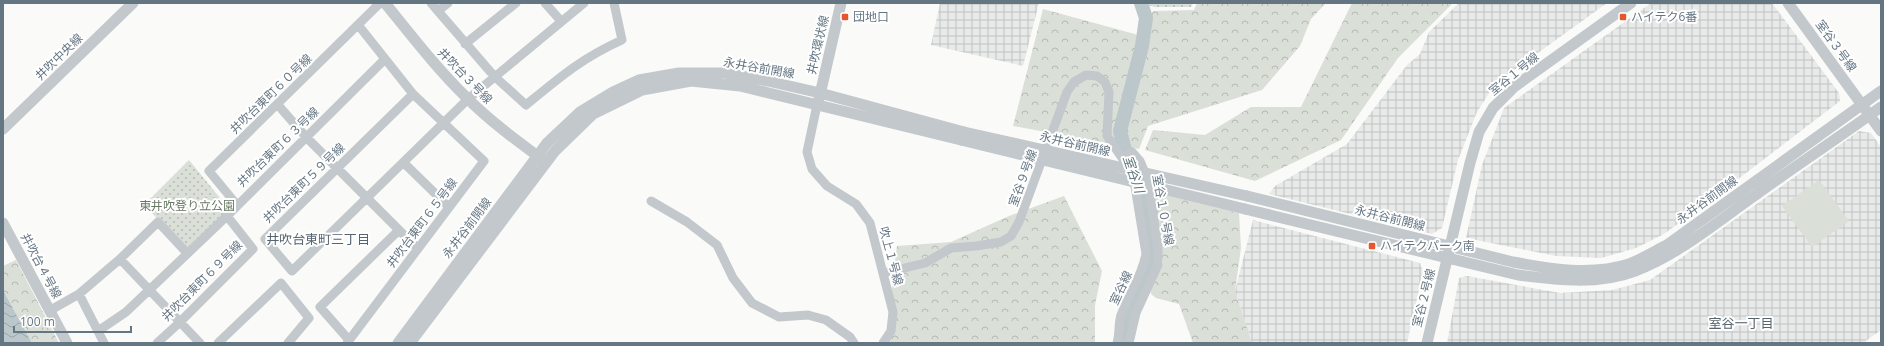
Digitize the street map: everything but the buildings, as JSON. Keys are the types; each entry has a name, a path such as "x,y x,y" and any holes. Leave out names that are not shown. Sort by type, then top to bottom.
{"street":[{"name":"井吹中央線","path":"3,129 133,3"},
{"name":"井吹台東町６０号線","path":"237,205 209,171 359,26 380,3"},
{"name":"井吹台３号線","path":"385,3 440,70 468,99 510,137 547,163"},
{"path":"431,3 494,76 526,105 571,68 596,52 622,40 614,3"},
{"path":"438,11 448,3"},
{"path":"465,44 516,3"},
{"path":"546,3 561,22"},
{"name":"井吹台東町５９号線","path":"413,94 265,238 292,271 468,99 584,3"},
{"name":"井吹環状線","path":"817,105 841,3"},
{"name":"室谷１号線","path":"1447,259 1479,132 1493,108 1514,87 1631,3"},
{"name":"室谷３号線","path":"1788,3 1863,104 1881,131"},
{"path":"359,26 413,94 444,124"},
{"name":"井吹台東町６３号線","path":"98,331 126,312 227,216 385,59"},
{"name":"永井谷前開線","path":"398,343 537,156 548,143 580,112 613,92 639,80 678,73 725,73 768,81 820,93 963,136 1245,209 1447,259 1518,275 1547,279 1589,281 1634,272 1664,258 1696,238 1881,107"},
{"name":"室谷９号線","path":"884,273 925,263 951,248 1001,242 1011,236 1019,222 1067,92 1074,82 1086,75 1097,76 1105,82 1109,92 1107,136 1133,174 1146,254 1144,267"},
{"name":"永井谷前開線","path":"410,343 555,151 593,114 642,90 691,81 740,86 817,105 1247,196 1545,268 1588,271 1628,264 1667,245 1881,91"},
{"path":"278,105 306,136 418,249"},
{"name":"吹上１号線","path":"817,105 808,152 812,169 827,186 856,204 870,223 893,312 891,331 884,343"},
{"name":"井吹台東町６５号線","path":"348,342 484,161 444,124"},
{"name":"室谷１０号線","path":"1122,158 1132,152 1140,161 1148,180 1158,248 1158,265 1136,313 1129,343"},
{"path":"404,163 449,207"},
{"path":"651,201 687,222 717,245 733,278 752,303 779,317 808,315 826,320 850,337 854,343"},
{"name":"井吹台東町６９号線","path":"156,343 180,323 253,249 227,216"},
{"path":"49,310 79,294 120,260 158,222 187,253"},
{"name":"井吹台４号線","path":"3,223 67,343"},
{"path":"348,342 320,307 399,230"},
{"name":"室谷２号線","path":"1427,343 1447,259"},
{"path":"120,260 200,343"},
{"name":"室谷線","path":"1117,343 1120,335 1120,317 1144,267"},
{"path":"218,343 281,283 310,318 288,343"},
{"path":"79,294 104,343"}],"shaded area":[{"path":"940,3 1039,3 1023,66 931,45"},
{"path":"1459,3 1607,3 1495,84 1477,112 1458,160 1442,228 1432,234 1269,194 1275,186 1347,144 1407,65 1420,54 1429,32"},
{"path":"1651,3 1772,3 1839,93 1840,101 1664,234 1636,248 1601,258 1556,256 1466,238 1482,165 1504,108"},
{"path":"1859,131 1871,133 1881,147 1881,330 1863,343 1447,343 1459,278 1467,276 1560,293 1612,290 1650,280"},
{"path":"1253,220 1420,263 1423,272 1407,343 1252,343 1235,291"}],"green space":[{"path":"1140,3 1193,3 1191,7 1155,7"},
{"path":"1197,3 1326,3 1311,19 1300,46 1262,90 1148,126 1139,149 1013,126 1043,9 1142,36 1153,11 1194,10"},
{"path":"1352,3 1453,3 1398,58 1341,140 1255,181 1145,150 1153,130 1205,135 1251,107 1301,107"},
{"name":"東井吹登り立公園","path":"189,160 229,209 187,249 144,205"},
{"path":"1819,180 1849,221 1812,247 1782,206"},
{"path":"1152,192 1239,213 1241,248 1235,291 1252,343 1193,343 1179,304 1156,298 1151,294 1151,289 1163,263"},
{"path":"1064,196 1102,271 1095,305 1095,343 885,343 897,246 951,242 1009,216"},
{"path":"16,260 59,343 32,343 3,290 3,266"}],"water":[{"path":"3,290 32,343 3,343"}],"waterway":[{"name":"室谷川","path":"1122,343 1132,307 1152,265 1150,232 1145,207 1132,161 1125,150 1120,131 1142,46 1146,18 1141,3"}],"place":[{"name":"団地口","path":"845,17"},
{"name":"ハイテク6番","path":"1623,17"},
{"name":"ハイテクパーク南","path":"1372,246"}],"district":[{"name":"井吹台東町三丁目","path":"318,239"},
{"name":"室谷一丁目","path":"1741,323"}]}
